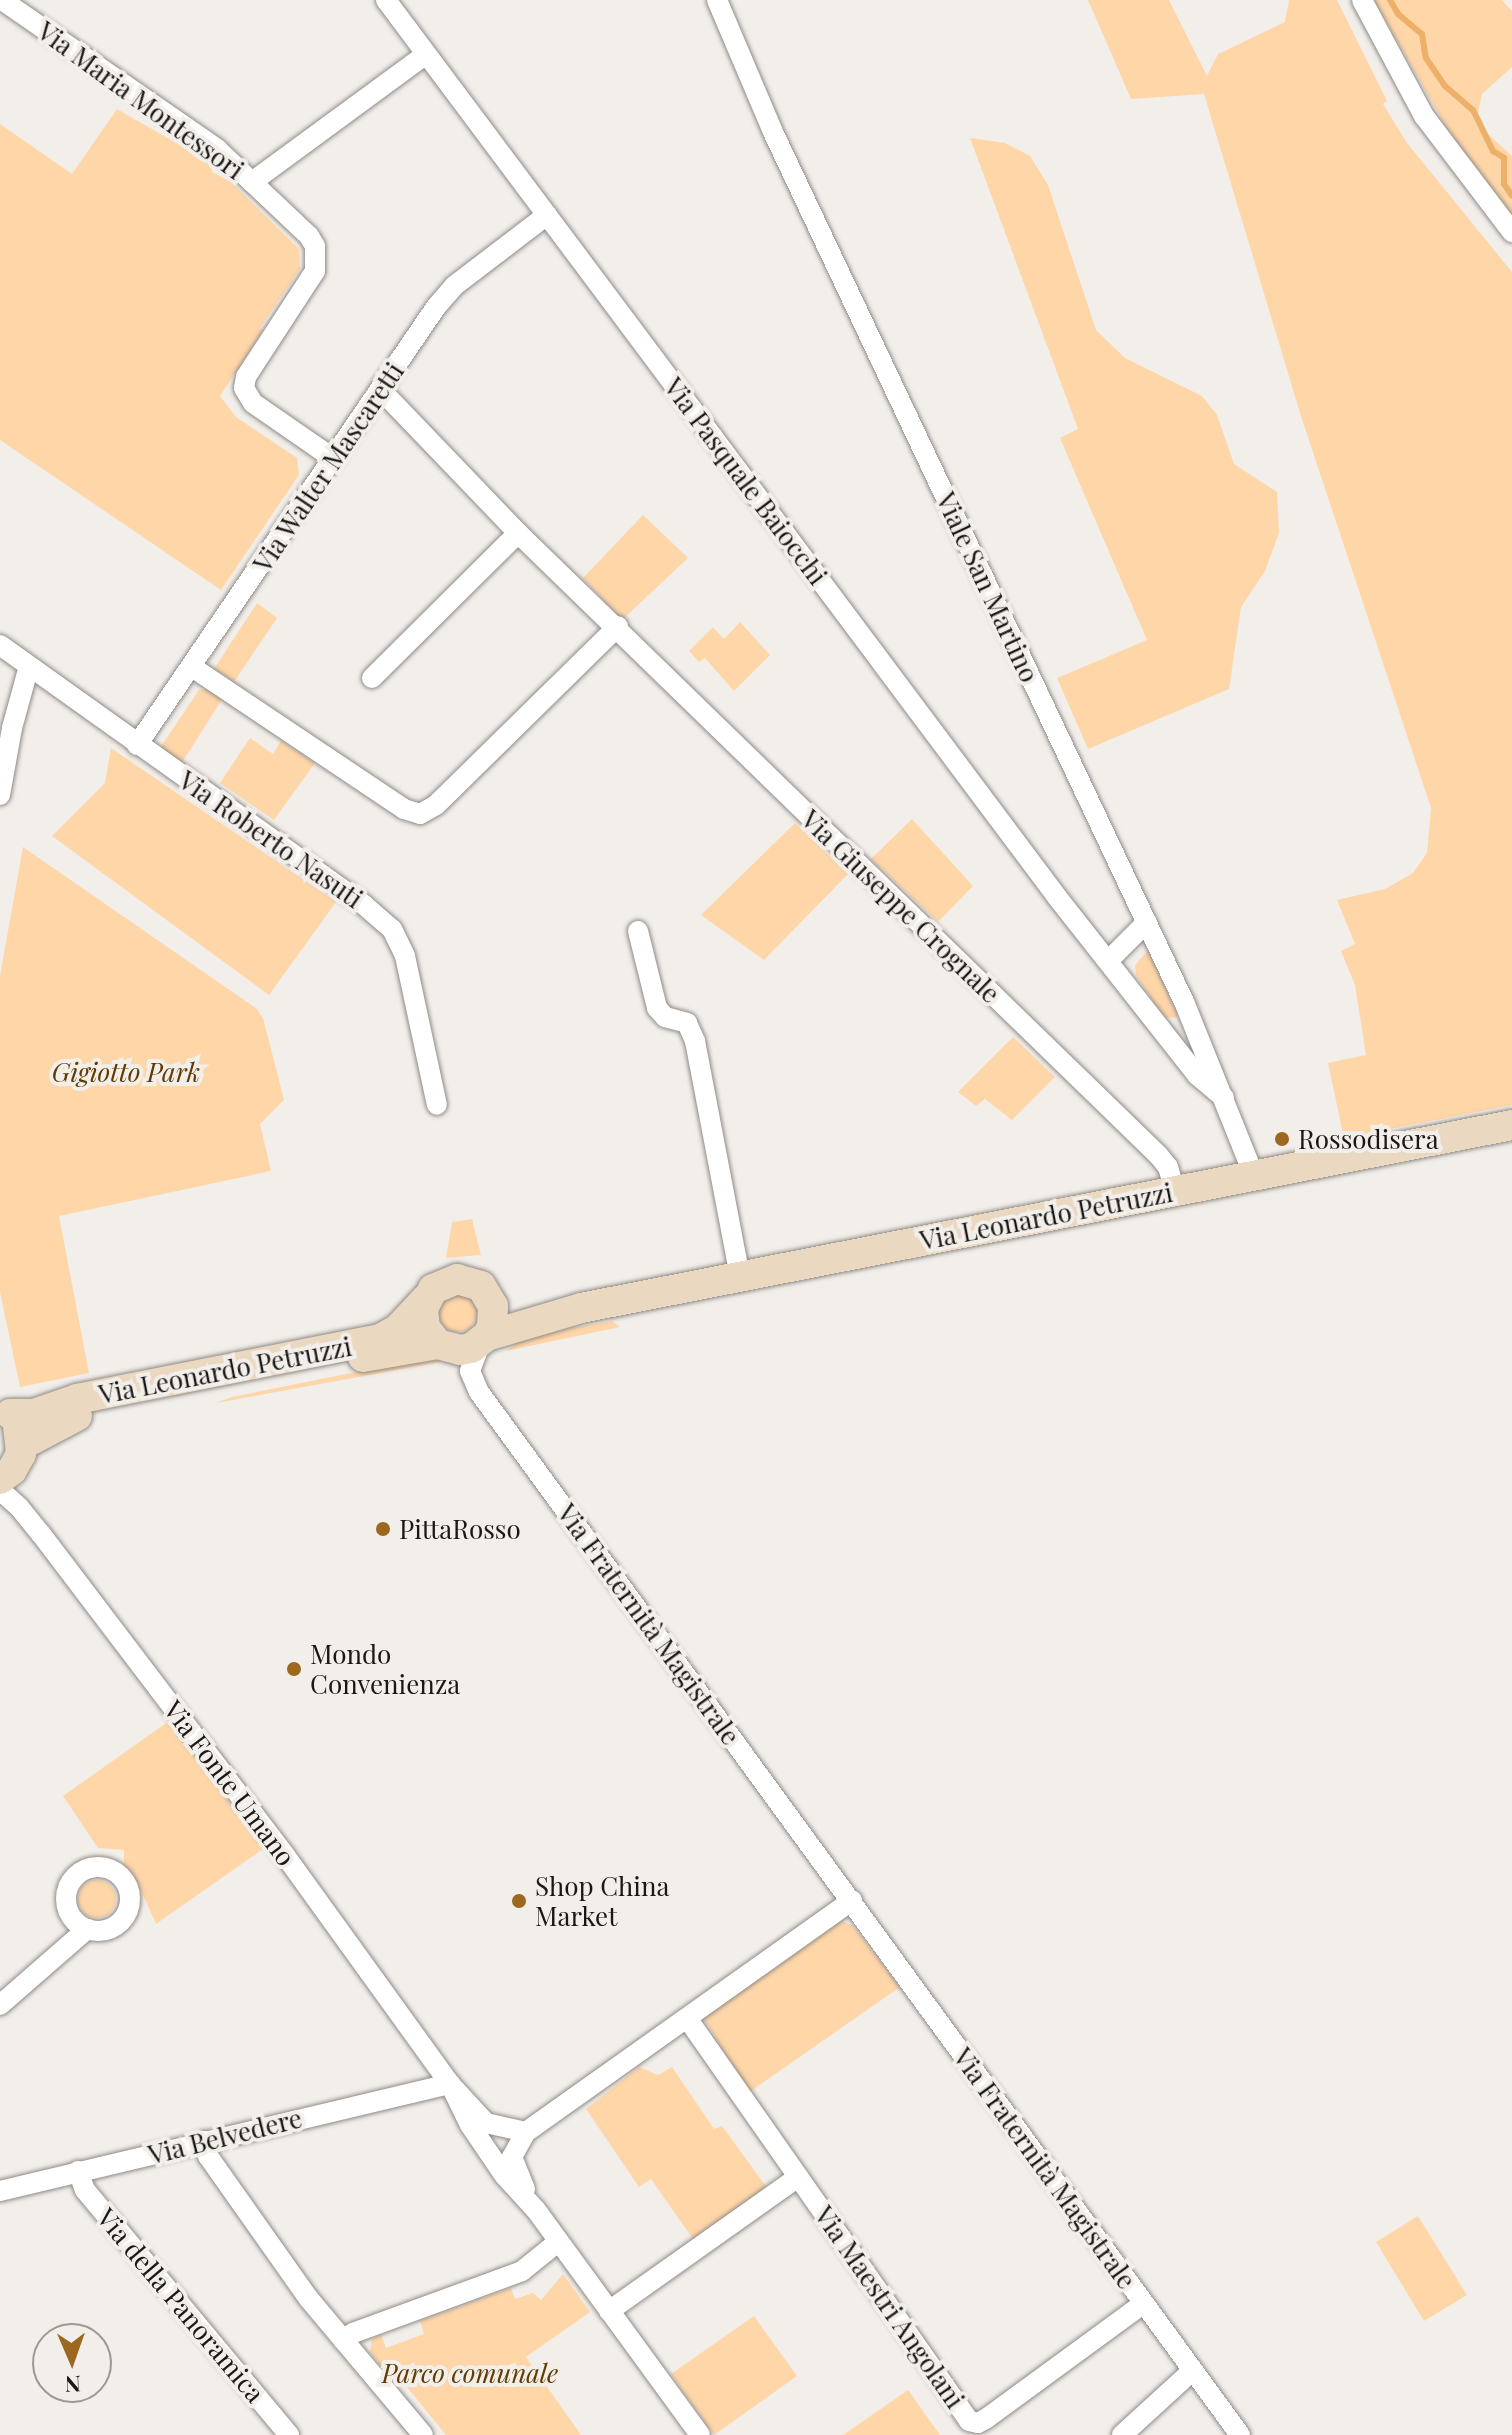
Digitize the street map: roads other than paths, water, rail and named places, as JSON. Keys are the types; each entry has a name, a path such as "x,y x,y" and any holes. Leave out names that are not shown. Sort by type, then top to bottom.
{"main road":[{"name":"Via Leonardo Petruzzi","path":"484,1339 581,1308 1512,1125"},
{"path":"457,1279 481,1286 489,1296 494,1316 484,1339 460,1350 438,1344 425,1328 423,1309 433,1289 457,1279"},
{"name":"Via Leonardo Petruzzi","path":"489,1296 520,1309 581,1308"},
{"name":"Via Leonardo Petruzzi","path":"5,1411 34,1414 77,1399 380,1339 398,1329 426,1299"},
{"name":"Via Leonardo Petruzzi","path":"22,1445 79,1415 438,1344"},
{"path":"0,1479 17,1462 22,1445 19,1428 5,1411"}],"street":[{"name":"Via Maria Montessori","path":"2,0 217,149 309,236 316,258 315,271 246,377 244,388 253,403 334,459"},
{"name":"Via Pasquale Baiocchi","path":"386,0 1057,897 1197,1075 1224,1098"},
{"name":"Viale San Martino","path":"717,0 773,132 1197,1030 1254,1176"},
{"path":"1362,0 1424,116 1512,232"},
{"path":"252,182 426,54"},
{"name":"Via Walter Mascaretti","path":"137,745 454,286 547,215"},
{"name":"Via Giuseppe Crognale","path":"380,389 518,533 618,626 1159,1156 1168,1167 1175,1191"},
{"path":"372,678 518,533"},
{"path":"192,667 404,809 420,814 436,805 618,626"},
{"name":"Via Roberto Nasuti","path":"0,645 364,905 392,929 405,956 437,1105"},
{"path":"0,795 12,728 29,666"},
{"path":"1108,961 1147,922"},
{"path":"638,931 657,1008 665,1017 687,1023 695,1041 740,1276"},
{"path":"1171,1040 1197,1030"},
{"name":"Via Fraternità Magistrale","path":"484,1339 470,1371 479,1392 1240,2435"},
{"name":"Via Fonte Umano","path":"0,1490 41,1534 281,1849 450,2084 486,2123 526,2132 512,2157 536,2210"},
{"path":"526,2132 852,1900"},
{"path":"0,2005 87,1929"},
{"name":"Via Maestri Angolani","path":"687,2018 969,2421 978,2423 987,2418 1143,2304"},
{"name":"Via Fonte Umano","path":"450,2084 470,2125 504,2175 536,2210 700,2435"},
{"name":"Via Belvedere","path":"0,2191 450,2084"},
{"path":"204,2141 208,2156 309,2299 423,2435"},
{"name":"Via della Panoramica","path":"78,2171 85,2190 289,2435"},
{"path":"609,2311 798,2177"},
{"path":"343,2340 353,2333 522,2271 558,2242"},
{"path":"1122,2435 1192,2371"}],"waterway":[{"path":"1390,0 1398,14 1422,34 1426,58 1445,86 1473,110 1493,151 1504,158 1504,184 1512,196"}],"place":[{"name":"Rossodisera","path":"1282,1139"},
{"name":"PittaRosso","path":"383,1529"},
{"name":"Mondo Convenienza","path":"294,1669"},
{"name":"Shop China Market","path":"519,1901"}],"park label":[{"name":"Gigiotto Park","path":"126,1072"},
{"name":"Parco comunale","path":"470,2373"}]}
